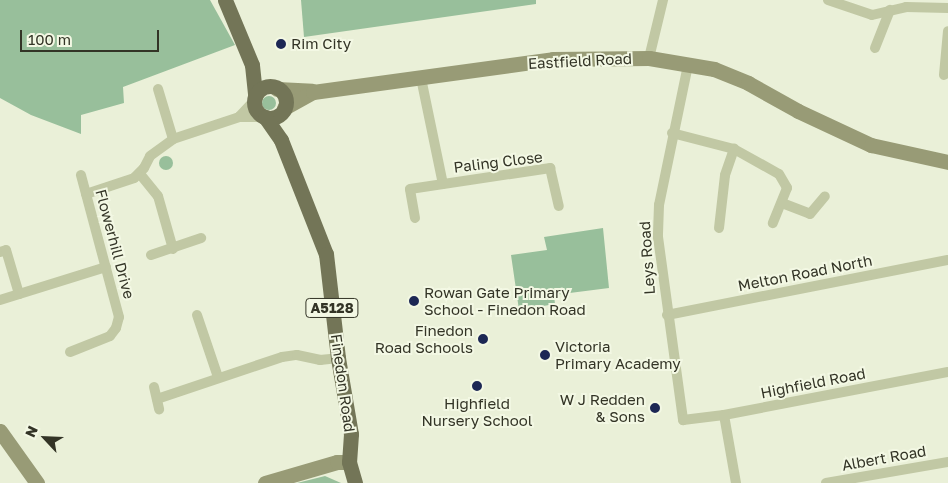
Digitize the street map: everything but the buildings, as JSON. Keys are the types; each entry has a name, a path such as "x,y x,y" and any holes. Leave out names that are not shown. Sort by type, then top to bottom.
{"main road":[{"path":"225,0 252,65 256,110 264,117 274,118 283,110 284,95 252,65"},
{"name":"Eastfield Road","path":"276,88 313,92 553,59 649,58 714,69 748,83 798,111 871,146 901,155 948,162"},
{"path":"255,99 261,89 276,88"},
{"name":"Eastfield Road","path":"283,110 313,92"},
{"name":"Finedon Road","path":"280,140 283,110"},
{"name":"Finedon Road","path":"264,117 280,140 326,254 338,358 351,434 349,462 355,483"},
{"path":"0,431 38,483"},
{"path":"265,483 337,462 349,462"}],"street":[{"path":"649,58 664,0"},
{"path":"828,0 865,14 906,7 948,8"},
{"path":"875,48 890,10"},
{"path":"944,75 948,31"},
{"name":"Leys Road","path":"682,420 658,237 659,205 672,133 688,65"},
{"name":"Paling Close","path":"422,78 443,184"},
{"path":"158,89 173,138"},
{"path":"238,116 255,99"},
{"path":"86,194 140,174 150,156 173,138 238,116 264,117"},
{"path":"672,133 734,149 779,174 787,188 773,222"},
{"path":"719,228 724,176 734,149"},
{"name":"Paling Close","path":"415,218 410,189 550,168 559,206"},
{"path":"140,174 158,196 173,248"},
{"name":"Flowerhill Drive","path":"70,352 100,342 116,328 118,310 81,175"},
{"path":"782,203 810,214 825,196"},
{"path":"151,255 201,238"},
{"path":"0,252 6,250 19,294"},
{"name":"Melton Road North","path":"667,314 948,260"},
{"path":"0,300 106,267"},
{"path":"197,316 218,377"},
{"path":"154,387 158,404 218,377 282,357 297,355 320,360 338,358"},
{"name":"Highfield Road","path":"682,420 724,415 948,372"},
{"path":"724,415 736,483"},
{"name":"Albert Road","path":"826,483 948,462"}],"green space":[{"path":"0,0 210,0 235,45 123,87 124,103 81,115 81,134 31,115 0,98"},
{"path":"301,0 536,0 536,4 304,37"},
{"path":"266,96 272,96 276,103 272,110 266,110 262,106 262,100"},
{"path":"163,156 169,156 173,163 169,170 163,170 159,166 159,160"},
{"path":"603,228 609,288 554,295 555,304 519,310 511,255 547,250 544,237"},
{"path":"325,476 341,483 297,483"}],"place":[{"name":"Rim City","path":"281,44"},
{"name":"Rowan Gate Primary School - Finedon Road","path":"414,301"},
{"name":"Finedon Road Schools","path":"483,339"},
{"name":"Victoria Primary Academy","path":"545,355"},
{"name":"Highfield Nursery School","path":"477,386"},
{"name":"W J Redden & Sons","path":"655,408"}]}
